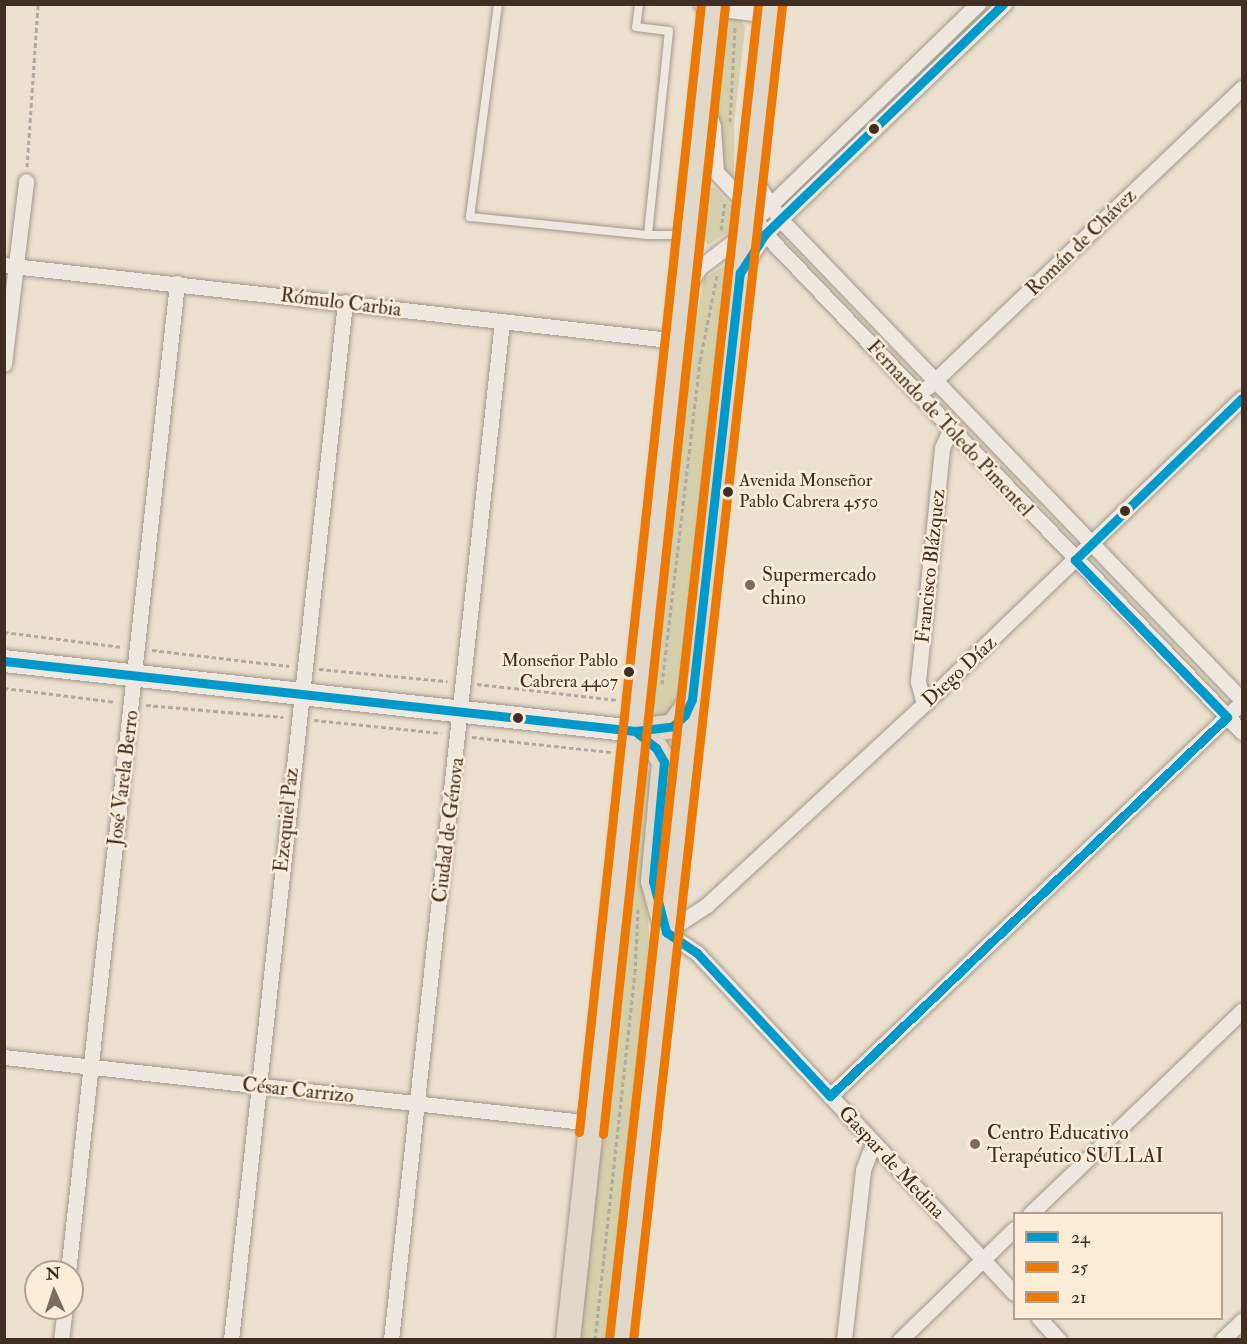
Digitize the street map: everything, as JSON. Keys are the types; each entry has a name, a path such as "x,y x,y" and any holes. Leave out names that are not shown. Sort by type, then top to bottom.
{"main road":[{"path":"621,1340 740,273 756,220 750,174 770,8 706,4"},
{"path":"568,1340 704,99 721,6"},
{"path":"4,661 635,731 673,726 685,715 692,699"},
{"path":"635,731 656,748 664,762 653,881 666,932"}],"street":[{"path":"683,298 699,268 718,255 756,220 978,4"},
{"path":"780,219 1004,4"},
{"name":"Román de Chávez","path":"919,395 1242,88"},
{"name":"Fernando de Toledo Pimentel","path":"704,99 713,127 716,172 727,187 950,430 1242,732"},
{"path":"4,364 10,265 26,181"},
{"name":"Fernando de Toledo Pimentel","path":"756,220 780,219 1242,701"},
{"name":"Rómulo Carbia","path":"10,265 678,341"},
{"name":"José Varela Berro","path":"69,1260 177,284"},
{"name":"Ezequiel Paz","path":"231,1340 299,694 345,302"},
{"name":"Ciudad de Génova","path":"391,1340 462,710 502,321"},
{"name":"Diego Díaz","path":"666,932 707,905 924,704 1242,399"},
{"name":"Francisco Blázquez","path":"924,704 918,681 942,448 950,430"},
{"path":"830,1096 1242,701"},
{"name":"Gaspar de Medina","path":"666,932 697,953 1013,1292"},
{"path":"1032,1212 1242,1011"},
{"name":"César Carrizo","path":"4,1057 592,1123"},
{"path":"844,1340 863,1170 873,1144"},
{"path":"900,1340 1013,1230"},
{"path":"61,1340 64,1320"},
{"path":"1041,1320 1059,1340"},
{"path":"1222,1340 1242,1321"}],"lane":[{"path":"498,4 470,217 648,235 690,235"},
{"path":"639,4 636,27 669,31 648,235"}],"path":[{"path":"26,181 38,4"},
{"path":"721,6 730,131"},
{"path":"660,693 700,361 727,187"},
{"path":"4,688 131,704 297,718 613,752 629,768"},
{"path":"595,1340 635,973 639,897"}],"shaded area":[{"path":"727,14 741,18 745,28 734,123 734,179 719,162 716,101"},
{"path":"709,188 715,188 733,207 730,231 708,245 704,239"},
{"path":"727,264 680,693 671,709 661,720 651,723 645,713 695,323 704,279"},
{"path":"645,764 655,779 644,882 651,952 609,1339 580,1340"}],"transit line":[{"name":"21","path":"579,1132 701,4"},
{"name":"21","path":"609,1339 758,4"},
{"name":"24","path":"4,661 635,731 673,726 685,715 692,699 740,273 765,234 1003,4"},
{"name":"25","path":"603,1134 725,5"},
{"name":"25","path":"633,1340 782,5"},
{"name":"24","path":"635,731 656,748 664,762 653,881 666,932 697,953 830,1096 1227,717 1075,560 1242,398"}],"place":[{"name":"Avenida Monseñor Pablo Cabrera 4550","path":"728,492"},
{"name":"Supermercado chino","path":"750,585"},
{"name":"Monseñor Pablo Cabrera 4407","path":"629,672"},
{"name":"Centro Educativo Terapéutico SULLAI","path":"975,1144"}]}
